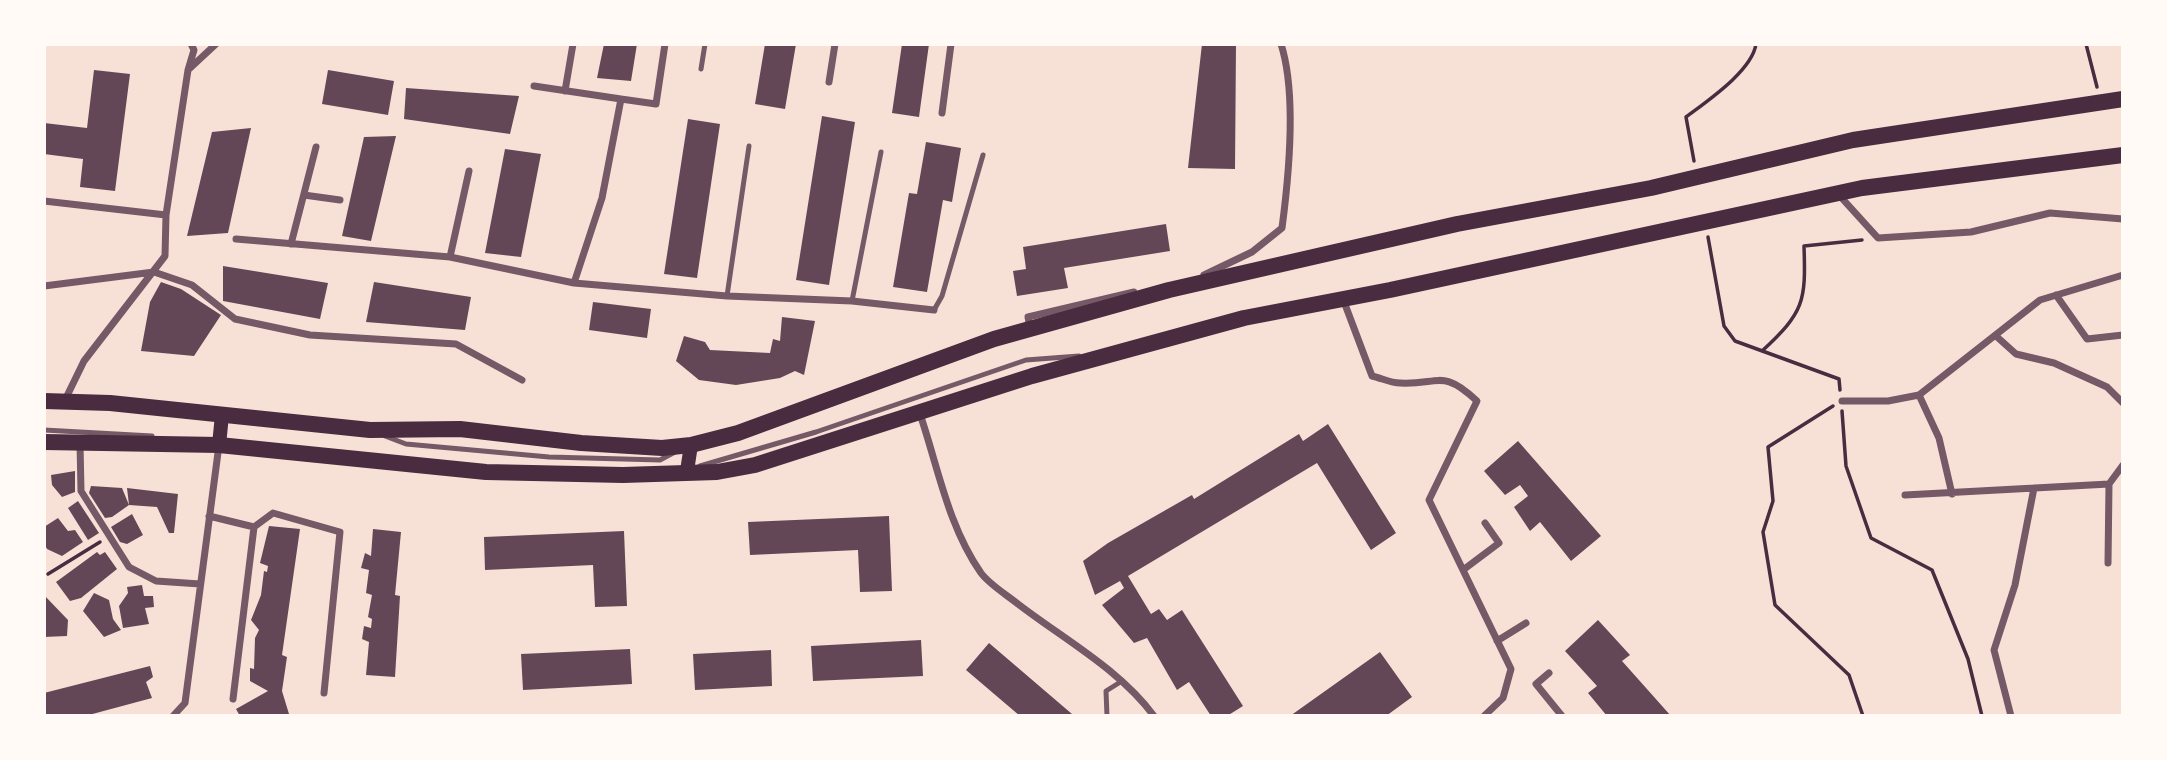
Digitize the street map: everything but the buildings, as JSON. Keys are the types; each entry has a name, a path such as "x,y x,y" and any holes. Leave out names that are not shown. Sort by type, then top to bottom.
{"main road":[{"path":"44,401 370,430 460,429 581,443 662,448 691,445 738,433 1030,330 1169,290 1457,224 1651,188 1853,140 2123,99"},
{"path":"44,442 80,440 219,445 486,472 623,475 718,472 755,465 1032,376 1244,317 1343,299 1837,193 2123,155"},
{"path":"219,445 222,415"},
{"path":"687,471 691,445"}],"street":[{"path":"64,401 84,360 166,256 166,215 188,70 194,50 191,44"},
{"path":"188,70 216,44"},
{"path":"565,91 573,44"},
{"path":"534,86 656,104 665,44"},
{"path":"829,82 835,44"},
{"path":"942,113 951,44"},
{"path":"1030,330 1028,317 1205,275 1252,252 1282,228 1286,192 1290,70 1281,44"},
{"path":"573,283 602,198 621,99"},
{"path":"290,244 316,147"},
{"path":"450,257 469,171"},
{"path":"1837,193 1878,239 1971,233 2050,213 2123,219"},
{"path":"303,195 340,200"},
{"path":"44,201 166,215"},
{"path":"236,239 450,257 573,283 727,296 852,301 934,310"},
{"path":"44,286 154,272 192,285 235,319 310,335 456,344 522,380"},
{"path":"1842,401 1888,401 1919,395 2040,300 2123,275"},
{"path":"2056,295 2087,339 2123,335"},
{"path":"1343,299 1372,376 1399,383 1439,378 1461,386 1477,401 1429,500 1511,669 1503,698 1484,716"},
{"path":"1996,336 2016,354 2054,363 2096,382 2123,403"},
{"path":"1919,395 1939,438 1952,494"},
{"path":"920,414 956,529 983,576 1122,681 1138,695 1154,716"},
{"path":"80,440 81,491 129,567 156,581 200,584"},
{"path":"173,716 185,703 219,445"},
{"path":"2108,563 2109,484 2123,465"},
{"path":"1905,495 2109,484"},
{"path":"2011,716 1994,650 2015,585 2034,488"},
{"path":"233,699 254,527 273,513 340,533 324,693"},
{"path":"209,516 254,527"},
{"path":"1463,570 1499,544 1485,523"},
{"path":"1497,641 1526,623"},
{"path":"1549,673 1536,684 1562,716"}],"lane":[{"path":"701,69 705,44"},
{"path":"727,296 749,146"},
{"path":"852,301 881,152"},
{"path":"934,310 942,296 983,155"},
{"path":"687,471 816,432 1027,360 1117,353"},
{"path":"44,430 101,432 219,445"},
{"path":"1107,716 1106,691 1122,681"}],"path":[{"path":"1686,117 1728,84 1755,52 1756,44"},
{"path":"2085,44 2102,102"},
{"path":"1762,351 1793,322 1805,289 1804,246 1878,239"},
{"path":"1724,326 1735,341 1839,379 1846,466 1871,538 1932,570 1968,659 1982,716"},
{"path":"1842,401 1768,447 1773,502 1763,532 1775,605 1849,675 1863,716"},
{"path":"48,574 108,537"}]}
